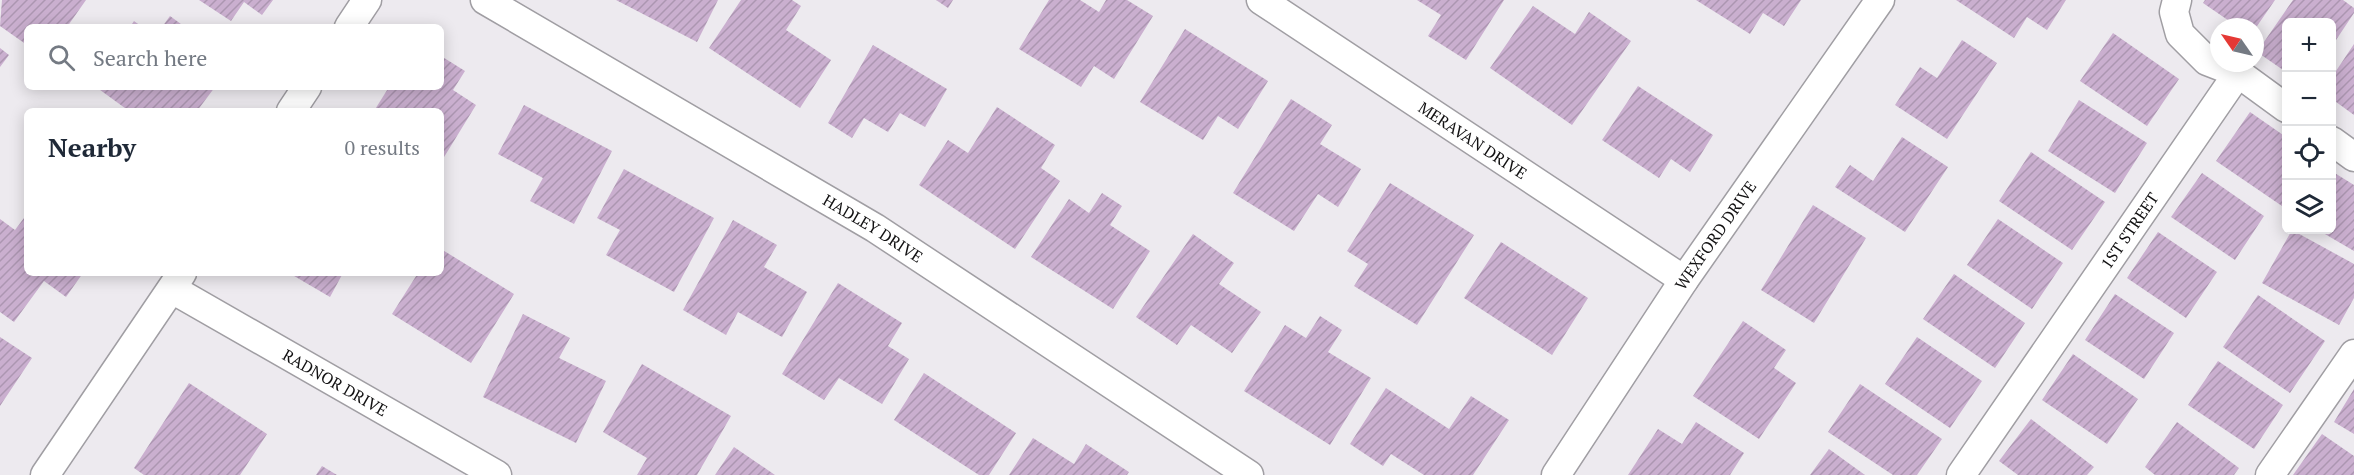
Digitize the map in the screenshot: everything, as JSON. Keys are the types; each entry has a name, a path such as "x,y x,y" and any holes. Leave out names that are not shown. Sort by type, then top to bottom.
{"street":[{"path":"351,24 367,0"},
{"name":"HADLEY DRIVE","path":"485,0 875,228 1249,475"},
{"name":"MERAVAN DRIVE","path":"1261,0 1684,280"},
{"name":"WEXFORD DRIVE","path":"1556,475 1684,280 1880,0"},
{"path":"2177,0 2174,12 2180,34 2207,61 2238,73 2282,105"},
{"name":"1ST STREET","path":"1961,475 2238,73"},
{"path":"293,108 305,90"},
{"path":"2336,144 2354,157"},
{"path":"45,475 177,281"},
{"name":"RADNOR DRIVE","path":"177,281 497,475"},
{"path":"2270,475 2354,354"}],"building":[{"path":"2,0 86,0 69,24 24,24 24,43 0,26"},
{"path":"199,0 273,0 262,15 244,2 231,21"},
{"path":"616,0 718,0 697,42"},
{"path":"741,0 792,0 801,6 786,30 831,60 800,108 709,48"},
{"path":"936,0 953,0 948,8"},
{"path":"1049,0 1080,0 1099,12 1106,0 1127,0 1153,16 1114,79 1094,66 1081,87 1019,49"},
{"path":"1417,0 1504,0 1466,60 1428,36 1441,15"},
{"path":"1696,0 1801,0 1784,26 1763,13 1750,34"},
{"path":"1956,0 2066,0 2047,30 2027,17 2014,38"},
{"path":"2205,0 2275,0 2263,18 2225,18 2203,3"},
{"path":"2293,0 2343,0 2354,8 2354,13 2336,40 2336,18 2282,18 2282,69 2264,57 2264,42"},
{"path":"1533,6 1575,34 1589,12 1631,41 1572,125 1490,68"},
{"path":"170,16 181,24 164,24"},
{"path":"1185,29 1268,81 1238,129 1218,116 1203,140 1140,102"},
{"path":"2113,33 2179,79 2147,126 2080,81"},
{"path":"1962,40 1997,63 1947,139 1895,105 1920,67 1937,78"},
{"path":"2354,44 2354,115 2336,102 2336,71"},
{"path":"873,45 947,89 925,127 900,113 888,132 864,118 852,138 828,123"},
{"path":"0,48 9,55 0,67"},
{"path":"444,58 465,71 453,90 476,105 444,157 444,108 376,108 387,90 444,90"},
{"path":"1638,86 1713,135 1690,172 1671,159 1659,178 1602,140"},
{"path":"100,90 213,90 199,108 125,108"},
{"path":"1291,99 1332,125 1320,144 1361,169 1338,207 1318,194 1294,231 1233,193"},
{"path":"2079,100 2147,143 2115,193 2048,151"},
{"path":"524,105 612,151 574,224 530,201 543,178 498,154"},
{"path":"997,107 1055,145 1041,168 1060,181 1015,249 919,185 948,140 968,153"},
{"path":"2250,112 2282,134 2282,206 2216,161"},
{"path":"1902,137 1948,167 1905,232 1835,187 1850,165 1873,181"},
{"path":"2031,152 2105,202 2072,250 1999,201"},
{"path":"624,169 714,218 674,292 606,255 620,230 597,218"},
{"path":"2202,173 2264,216 2235,260 2171,217"},
{"path":"2336,174 2354,185 2354,251 2325,234 2336,234"},
{"path":"1390,183 1474,235 1417,325 1354,286 1368,264 1347,251"},
{"path":"1102,193 1122,206 1110,225 1150,251 1113,309 1031,257 1069,199 1089,213"},
{"path":"1813,205 1866,238 1814,323 1761,290"},
{"path":"24,218 24,276 81,276 66,297 44,281 14,322 0,312 0,219 15,230"},
{"path":"1998,219 2063,263 2032,309 1967,265"},
{"path":"733,220 777,245 764,267 807,292 782,337 738,312 726,335 683,310"},
{"path":"2158,232 2217,272 2186,318 2127,278"},
{"path":"1193,234 1234,263 1219,284 1261,312 1232,353 1191,325 1177,345 1136,317"},
{"path":"2290,234 2299,234 2354,264 2354,298 2339,325 2262,283"},
{"path":"1501,242 1588,298 1552,355 1464,298"},
{"path":"444,251 514,294 471,363 392,314 416,276 444,276"},
{"path":"1954,274 2025,323 1995,368 1923,319"},
{"path":"294,276 341,276 330,297"},
{"path":"838,283 902,323 888,346 909,359 882,404 839,378 824,400 782,374"},
{"path":"2115,294 2174,333 2144,379 2085,340"},
{"path":"2258,295 2325,341 2290,393 2223,347"},
{"path":"523,314 570,338 559,358 606,381 576,443 483,397"},
{"path":"1320,316 1342,330 1328,352 1371,378 1330,445 1244,391 1285,325 1306,338"},
{"path":"1743,321 1786,350 1774,368 1796,383 1759,439 1693,396"},
{"path":"0,337 32,358 0,406"},
{"path":"1917,337 1982,381 1950,428 1885,384"},
{"path":"2073,354 2138,399 2107,444 2042,400"},
{"path":"2218,361 2283,405 2254,449 2188,405"},
{"path":"642,364 731,416 697,475 637,475 647,458 603,432"},
{"path":"924,373 1016,433 989,475 979,475 894,420"},
{"path":"189,383 267,434 240,475 144,475 134,468"},
{"path":"1860,384 1942,439 1917,475 1893,475 1828,432"},
{"path":"1386,388 1449,429 1471,396 1509,420 1473,475 1424,475 1391,454 1383,466 1350,444"},
{"path":"2354,389 2354,434 2334,422"},
{"path":"2031,419 2094,467 2087,475 2018,475 1999,461"},
{"path":"1696,422 1744,453 1730,475 1628,475 1658,429 1682,444"},
{"path":"2177,422 2239,468 2234,475 2155,475 2145,467"},
{"path":"2322,434 2354,456 2354,475 2293,475"},
{"path":"1033,438 1074,464 1086,444 1129,472 1127,475 1009,475"},
{"path":"734,447 775,475 715,475"},
{"path":"1829,449 1865,475 1810,475"},
{"path":"322,466 337,475 316,475"}]}
